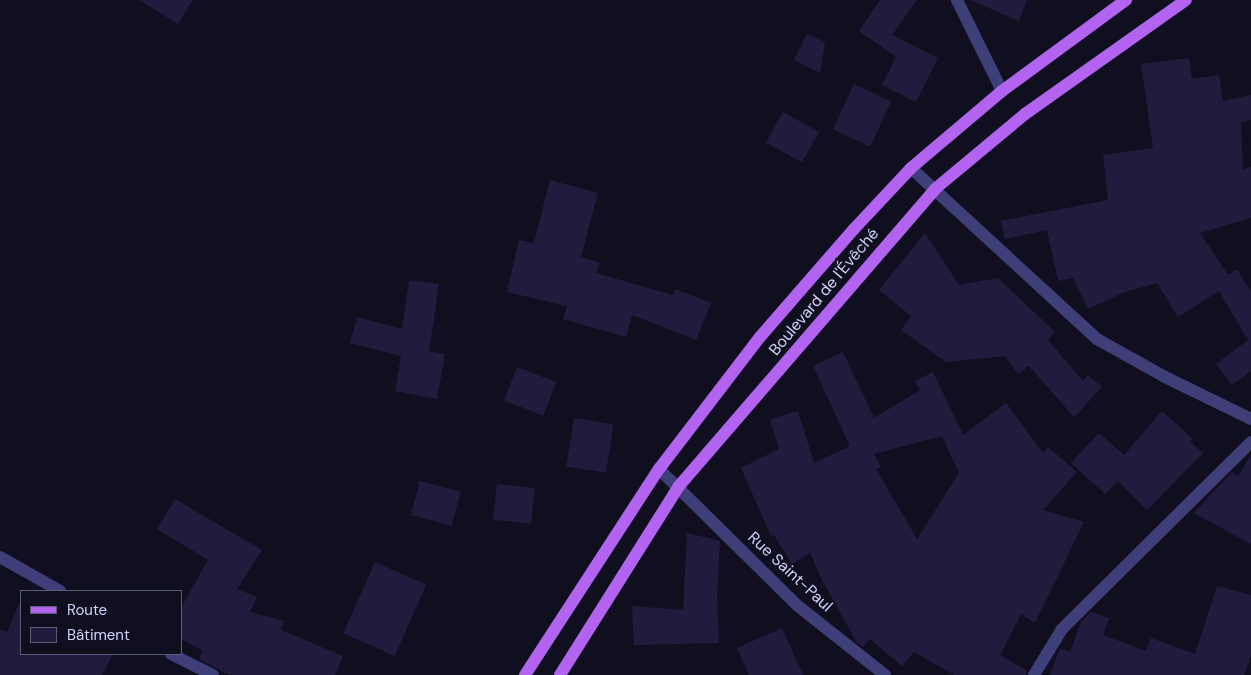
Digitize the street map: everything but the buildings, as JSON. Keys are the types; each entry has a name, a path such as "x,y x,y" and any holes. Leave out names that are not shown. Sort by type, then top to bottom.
{"main road":[{"name":"Boulevard de l'Évêché","path":"525,675 659,469 760,337 911,168 1002,91 1126,0"},
{"name":"Boulevard de l'Évêché","path":"560,675 679,486 935,189 1026,114 1186,0"}],"street":[{"path":"958,0 1002,91"},
{"path":"911,168 1008,260 1098,340 1165,377 1251,419"},
{"path":"1034,675 1062,628 1251,442"},
{"name":"Rue Saint-Paul","path":"659,469 679,486 798,606 885,675"},
{"path":"0,557 58,590"},
{"path":"172,655 214,675"}]}
